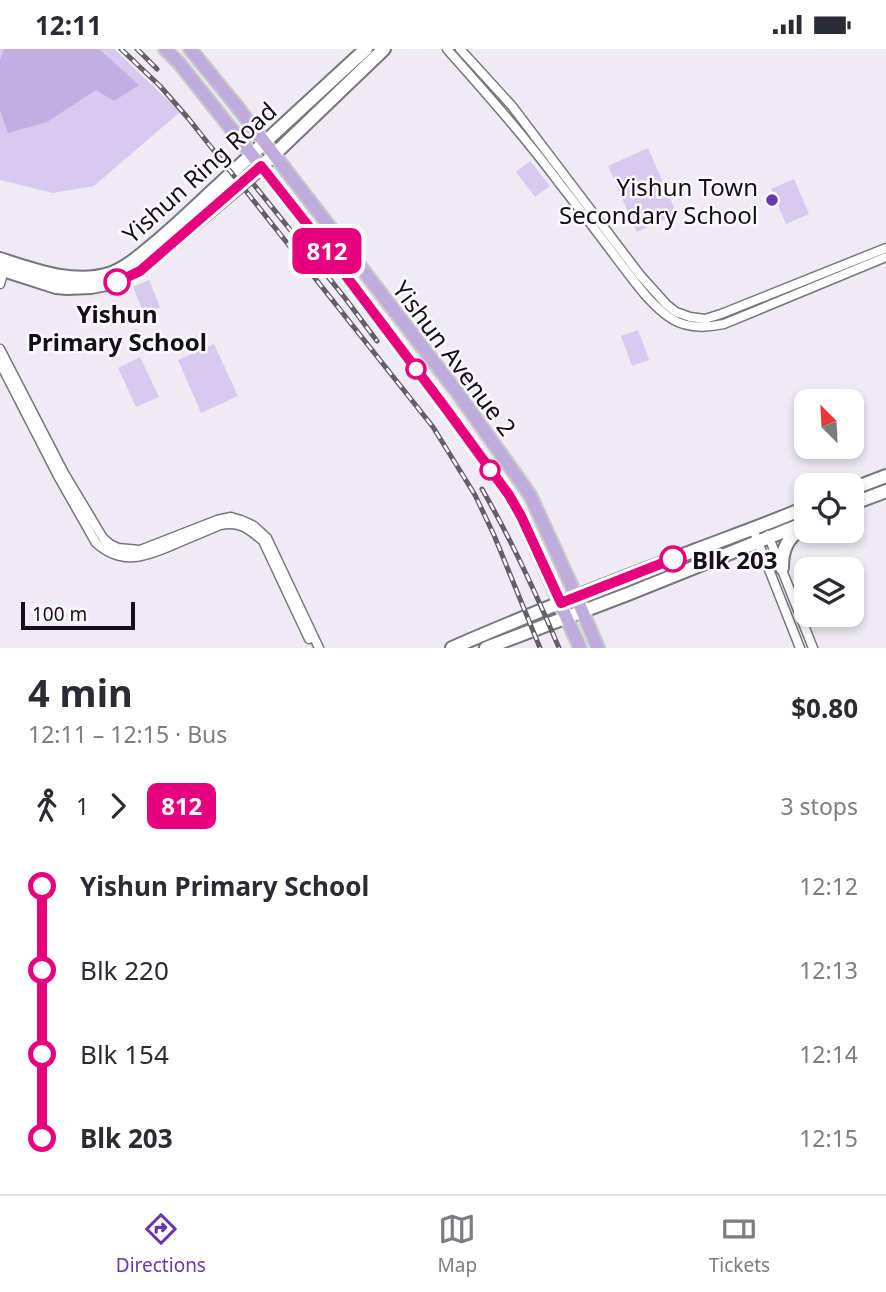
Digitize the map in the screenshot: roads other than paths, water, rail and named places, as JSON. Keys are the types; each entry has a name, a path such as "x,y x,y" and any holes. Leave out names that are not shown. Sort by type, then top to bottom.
{"main road":[{"name":"Yishun Avenue 2","path":"165,49 310,228 509,495 561,603 579,648"},
{"name":"Yishun Avenue 2","path":"190,49 457,392 530,495 598,648"},
{"name":"Yishun Ring Road","path":"2,269 88,278 111,274 132,262 168,233 366,49"},
{"name":"Yishun Ring Road","path":"2,269 56,287 92,287 117,282 140,271 261,166 384,49"},
{"path":"509,465 505,469 503,479 509,495"},
{"path":"864,484 886,476"},
{"path":"864,499 886,491"},
{"path":"486,648 583,610 761,533 794,514"},
{"path":"452,648 577,597 761,533 794,526"},
{"path":"782,568 783,551 794,534"}],"street":[{"path":"447,49 520,133 634,281 661,310 675,320 703,327 724,324 886,257"},
{"path":"460,49 512,106 639,275 676,312 705,319 886,248"},
{"path":"0,349 64,473 103,538 118,548 140,550 231,517 254,526 267,538 319,648"},
{"path":"0,363 96,543 105,551 128,558 146,556 220,525 231,523 250,530 263,541 313,648"},
{"path":"761,533 782,568 813,648"},
{"path":"761,533 800,648"}],"railway":[{"path":"121,49 160,86 188,118 433,427 475,495 540,648"},
{"path":"137,49 157,69"},
{"path":"247,176 377,341"},
{"path":"482,489 523,567 559,648"}],"place":[{"name":"Yishun Town Secondary School","path":"772,200"},
{"name":"Yishun Primary School","path":"117,282"},
{"name":"Blk 203","path":"673,559"}]}
